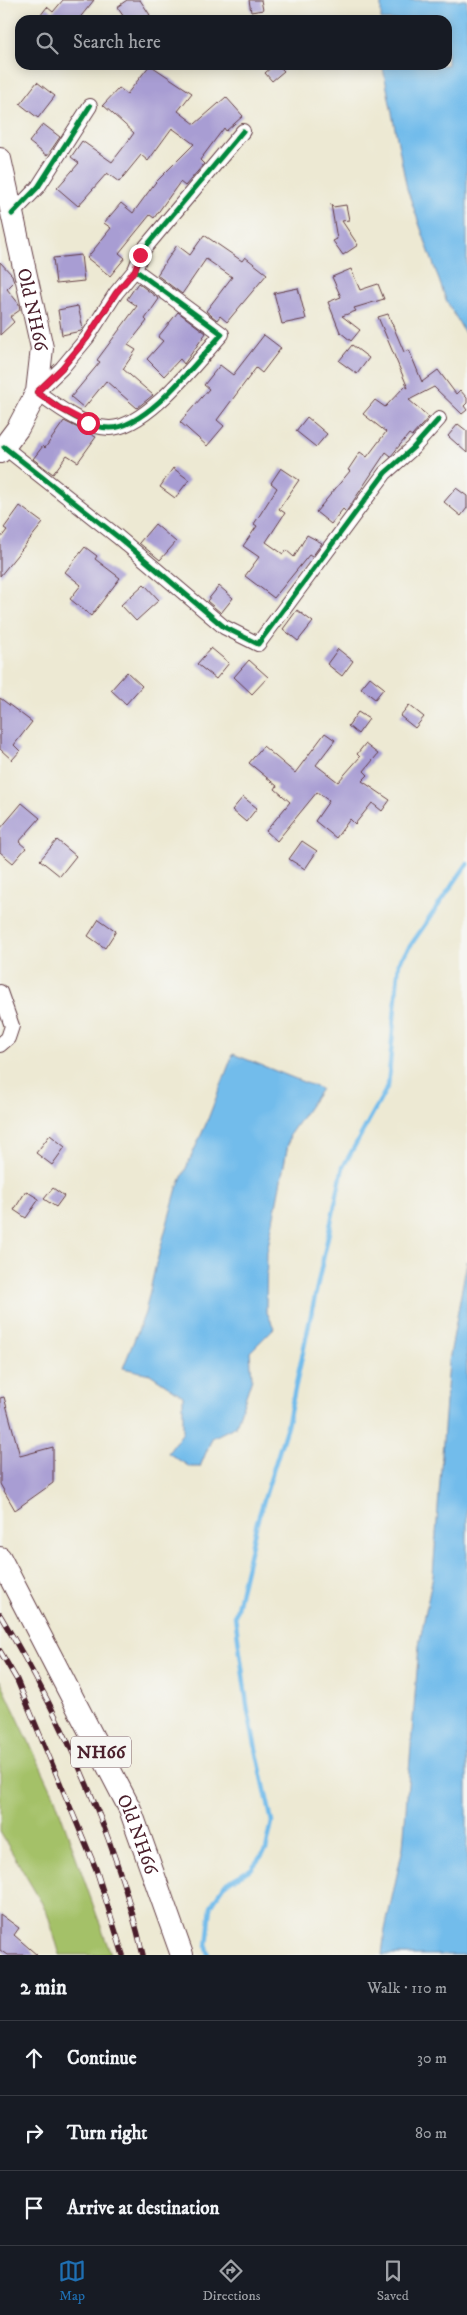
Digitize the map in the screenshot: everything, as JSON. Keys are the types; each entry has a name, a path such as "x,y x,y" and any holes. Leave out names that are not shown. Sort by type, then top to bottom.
{"main road":[{"name":"Old NH66","path":"0,159 8,215 42,348 37,392 18,428 2,450"},
{"name":"Old NH66","path":"0,1558 130,1809 182,1955"}],"street":[{"path":"8,215 38,187 90,106"},
{"path":"135,270 222,334 148,413 128,425 108,428 88,423 59,408 37,392 62,368 87,338 116,293 135,270 143,250 243,131"},
{"path":"2,450 118,537 224,627 258,644 385,473 413,448 439,419"},
{"path":"0,992 12,1026 8,1038 0,1045"}],"green space":[{"path":"0,1680 54,1795 111,1955 60,1955 47,1912 0,1832"}],"water":[{"path":"381,0 467,0 467,337 446,300 407,189 383,70 452,70 452,15 381,15"},
{"path":"233,1054 321,1089 290,1134 267,1252 266,1310 274,1328 250,1352 252,1378 236,1426 212,1438 200,1467 190,1467 168,1453 183,1432 183,1396 150,1374 123,1368 145,1313 177,1188 206,1124"},
{"path":"467,1261 467,1955 382,1955 385,1930 403,1847 419,1645 433,1575 449,1361"}],"building":[{"path":"63,0 94,0 82,15 41,15 47,7 53,12"},
{"path":"127,0 140,0 150,15 123,15 117,7"},
{"path":"249,0 261,0 263,10 251,12"},
{"path":"146,70 158,70 192,93 178,111 195,124 226,97 243,116 226,131 224,128 200,160 204,164 185,186 180,182 154,218 150,215 119,253 125,258 110,276 87,258 111,228 104,223 121,203 133,213 155,183 194,144 172,128 148,161 141,155 119,182 107,173 78,206 57,188 79,163 71,157 82,141 112,162 126,144 134,133 103,105 119,88 127,94"},
{"path":"268,70 284,71 272,81 265,73"},
{"path":"37,82 55,96 38,118 20,104"},
{"path":"43,124 60,137 47,156 29,142"},
{"path":"331,204 333,207 346,205 349,220 342,221 358,245 343,255 333,241 337,239"},
{"path":"204,235 242,261 245,257 267,274 227,322 220,316 217,320 206,311 232,277 206,259 182,294 157,275 177,245 190,255"},
{"path":"81,255 84,281 56,284 53,258"},
{"path":"0,262 12,275 14,282 7,289 19,304 20,310 10,317 14,322 0,335"},
{"path":"351,269 360,290 378,284 384,299 354,308 356,311 342,316 360,330 351,341 340,332 328,302 341,297 332,277"},
{"path":"138,283 159,299 145,319 147,321 128,345 136,350 123,369 153,395 137,408 106,381 84,408 71,397 100,362 97,360 137,306 127,299"},
{"path":"298,288 306,319 282,324 274,293"},
{"path":"78,306 83,329 62,335 58,310"},
{"path":"178,312 206,333 184,364 180,359 164,376 147,359 163,341 158,337"},
{"path":"388,314 404,352 409,350 422,382 438,370 456,394 460,390 467,398 467,403 464,406 467,410 462,414 434,387 409,400 429,417 412,436 409,434 391,456 386,452 346,512 343,509 331,524 316,512 350,471 348,470 360,452 367,457 386,432 363,414 375,400 385,407 405,386 408,388 378,317"},
{"path":"264,335 281,348 262,373 256,368 217,420 224,426 207,446 180,422 209,389 204,385 220,365 233,375"},
{"path":"352,345 369,358 357,374 339,361"},
{"path":"307,417 327,434 316,447 296,431"},
{"path":"64,421 96,437 78,462 67,455 53,474 33,459 43,446 45,448"},
{"path":"458,424 467,431 467,453 448,436"},
{"path":"173,468 189,480 175,498 160,487"},
{"path":"281,468 299,480 279,509 285,513 266,542 283,554 286,550 294,557 307,535 322,543 312,557 309,555 274,598 245,576 259,557 243,546 257,526 254,524 277,488 271,483"},
{"path":"456,488 467,496 467,508 461,516 444,502"},
{"path":"20,506 43,523 0,576 0,539 7,530 4,528"},
{"path":"155,524 176,542 160,560 139,543"},
{"path":"85,547 97,556 95,559 120,578 91,616 70,599 81,585 65,572"},
{"path":"144,584 159,600 136,621 121,605"},
{"path":"219,586 233,598 221,613 207,601"},
{"path":"297,610 313,622 298,641 283,629"},
{"path":"211,648 229,663 216,679 197,664"},
{"path":"338,649 353,661 342,676 327,664"},
{"path":"249,660 268,677 252,694 234,677"},
{"path":"127,672 142,686 126,704 111,690"},
{"path":"370,677 384,688 375,699 361,688"},
{"path":"0,698 32,722 14,745 20,751 12,760 0,749"},
{"path":"409,705 424,717 415,728 400,716"},
{"path":"358,712 369,719 358,734 348,726"},
{"path":"325,733 335,740 316,765 338,782 360,757 357,754 365,744 378,754 364,771 368,775 362,781 390,800 382,811 372,803 355,824 350,819 336,838 315,821 329,801 317,792 277,841 266,831 290,802 275,789 277,786 249,763 263,746 295,773"},
{"path":"243,797 257,808 246,822 232,810"},
{"path":"22,803 40,818 19,842 26,848 13,863 0,852 0,829"},
{"path":"57,840 76,856 60,876 40,860"},
{"path":"302,841 317,851 305,869 289,859"},
{"path":"99,919 116,931 105,948 88,936"},
{"path":"50,1135 65,1147 52,1165 36,1153"},
{"path":"53,1188 64,1196 56,1207 44,1199"},
{"path":"26,1191 39,1199 26,1218 14,1210"},
{"path":"4,1397 20,1456 53,1447 53,1483 15,1510 0,1484 0,1398"},
{"path":"0,1914 19,1928 14,1935 37,1955 7,1955 0,1950"}],"waterway":[{"path":"209,1955 207,1947 211,1906 225,1884 251,1869 266,1850 272,1822 248,1712 235,1616 257,1522 287,1426 343,1167 388,1086 399,962 467,864"}],"railway":[{"path":"0,1615 45,1696 85,1779 118,1866 143,1955"},
{"path":"0,1651 17,1680 96,1869 123,1955"}],"cycle path":[{"path":"12,214 38,187 90,106"},
{"path":"135,270 222,334 170,392 139,418 123,425 109,428 99,427 71,415 37,392 62,368 87,338 116,293 135,270 143,250 243,131"},
{"path":"4,447 118,537 224,627 258,644 385,473 413,448 439,419"}],"route":[{"path":"88,423 59,408 37,392 62,368 87,338 116,293 135,270 140,255"}]}
